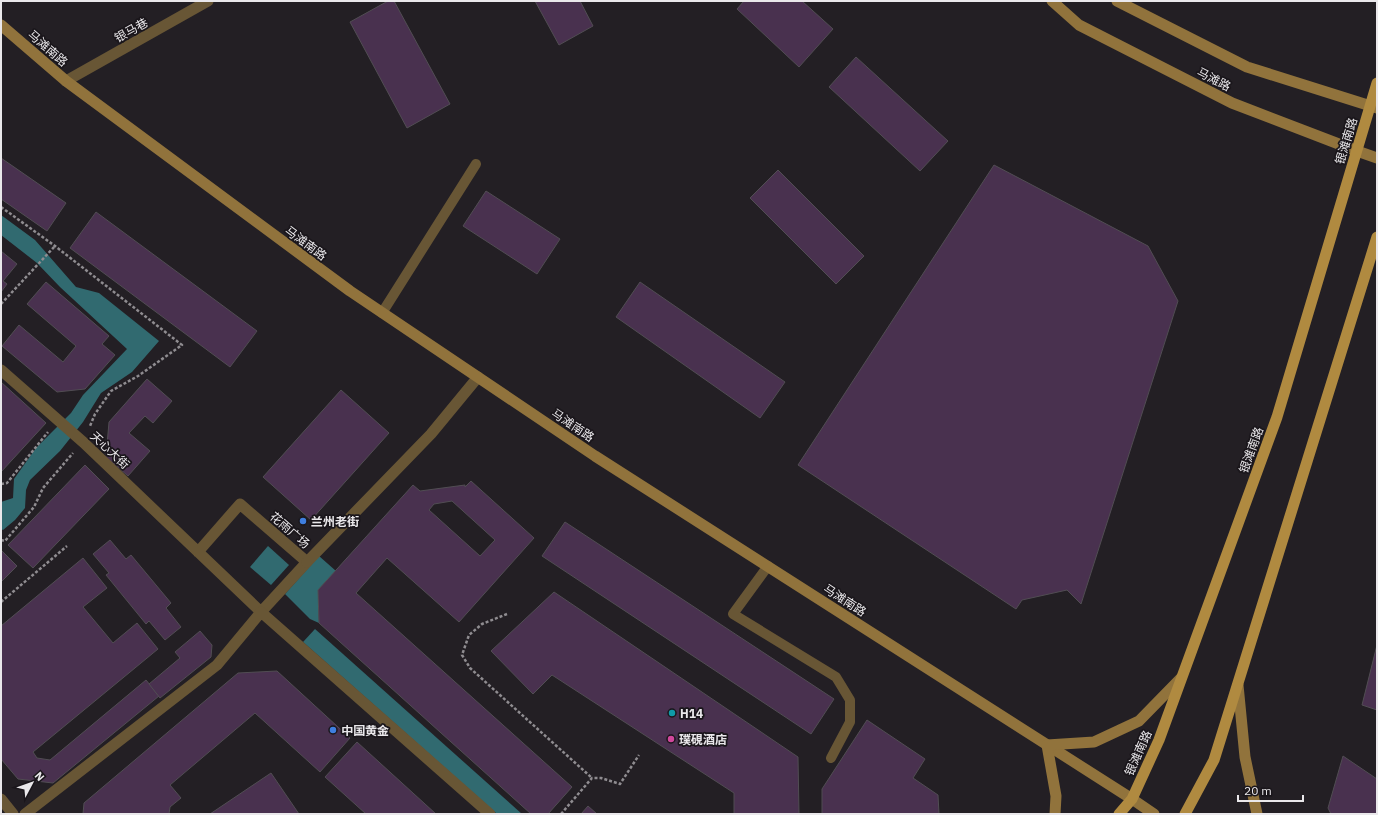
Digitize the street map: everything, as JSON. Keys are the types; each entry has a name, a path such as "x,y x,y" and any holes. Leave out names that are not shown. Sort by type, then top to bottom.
{"main road":[{"name":"马滩路","path":"1052,1 1079,25 1232,103 1377,158"},
{"path":"1118,1 1247,67 1374,107"},
{"name":"马滩南路","path":"1,25 66,81 350,291 382,313 595,456 1154,814"},
{"name":"银滩南路","path":"1119,814 1132,799 1159,740 1276,417 1357,151 1374,107 1377,83"},
{"path":"1186,814 1214,760 1377,237"},
{"path":"1056,814 1056,796 1047,745 1094,742 1139,722 1181,678"},
{"path":"1238,686 1245,757 1257,814"}],"street":[{"name":"银马巷","path":"66,81 208,1"},
{"name":"天心大街","path":"1,370 59,421 198,552"},
{"path":"307,562 431,434 478,377"},
{"name":"花雨广场","path":"25,814 217,665 261,612 307,562 240,504 198,552"},
{"path":"198,552 261,612 490,814"},
{"path":"1,799 13,814"}],"lane":[{"path":"382,313 476,164"},
{"path":"768,566 733,614 836,677 850,700 850,722 832,758"}],"path":[{"path":"1,207 55,246 182,344"},
{"path":"1,304 55,246"},
{"path":"1,484 7,483 59,421"},
{"path":"1,602 67,546"},
{"path":"507,614 482,624 469,635 462,655 470,668 592,778 601,778 620,784 639,755"},
{"path":"561,814 592,778"}],"water":[{"path":"1,215 35,240 76,287 99,293 159,341 132,372 101,393 83,422 60,451 30,480 26,490 25,508 15,520 3,530 1,529 1,502 13,498 14,479 36,448 71,413 83,395 127,349 60,287 37,263 1,235"},
{"path":"268,546 289,565 271,585 250,567"},
{"path":"319,556 336,571 318,590 319,623 310,619 285,594"},
{"path":"315,629 522,814 497,814 303,642"}],"building":[{"path":"388,1 394,1 450,104 407,128 350,22"},
{"path":"535,1 580,1 593,26 559,45"},
{"path":"744,1 802,1 833,29 799,67 737,9"},
{"path":"856,57 948,141 920,171 829,87"},
{"path":"1,158 66,203 47,231 1,199"},
{"path":"994,165 1148,246 1178,301 1081,604 1067,590 1022,600 1016,609 798,465"},
{"path":"778,170 864,256 836,284 750,198"},
{"path":"486,191 560,239 537,274 463,226"},
{"path":"96,212 257,331 230,367 70,248"},
{"path":"1,251 17,264 3,281 7,284 1,292"},
{"path":"46,282 109,336 102,344 115,355 85,389 57,392 2,346 19,325 63,362 76,346 27,304"},
{"path":"640,282 785,382 760,418 616,317"},
{"path":"147,379 172,401 153,423 145,416 129,433 150,451 128,476 106,457 109,422"},
{"path":"1,382 46,423 1,472"},
{"path":"341,390 389,433 311,520 263,477"},
{"path":"85,465 109,489 33,568 8,545"},
{"path":"471,481 534,538 459,622 387,558 356,593 572,787 548,814 531,814 319,623 318,590 413,485 420,491 465,485 465,487","holes":["452,501 495,540 480,556 429,510 434,504"]},
{"path":"565,522 834,699 811,734 542,556"},
{"path":"110,540 126,559 131,555 171,603 166,608 181,627 165,640 149,621 146,624 106,575 109,573 93,554"},
{"path":"1,550 17,566 1,582"},
{"path":"83,558 107,588 83,607 113,643 137,623 158,649 33,752 37,758 50,760 146,680 159,696 53,783 18,779 1,759 1,626"},
{"name":"H14","path":"554,592 798,757 799,814 734,814 734,793 552,675 533,694 491,651"},
{"path":"200,631 212,645 211,657 160,698 149,684 180,658 175,652"},
{"path":"1377,645 1377,710 1362,705"},
{"path":"277,671 350,738 320,772 255,713 170,785 181,798 170,807 169,814 83,814 84,803 238,673"},
{"path":"867,720 925,759 913,778 938,795 939,814 822,814 822,789"},
{"path":"357,742 436,814 366,814 325,777"},
{"path":"1343,756 1377,779 1377,814 1331,814 1328,808"},
{"path":"271,773 299,814 210,814"},
{"path":"588,806 597,814 581,814"}],"place":[{"name":"兰州老街","path":"303,521"},
{"name":"H14","path":"672,713"},
{"name":"中国黄金","path":"333,730"},
{"name":"璞硯酒店","path":"671,739"}]}
